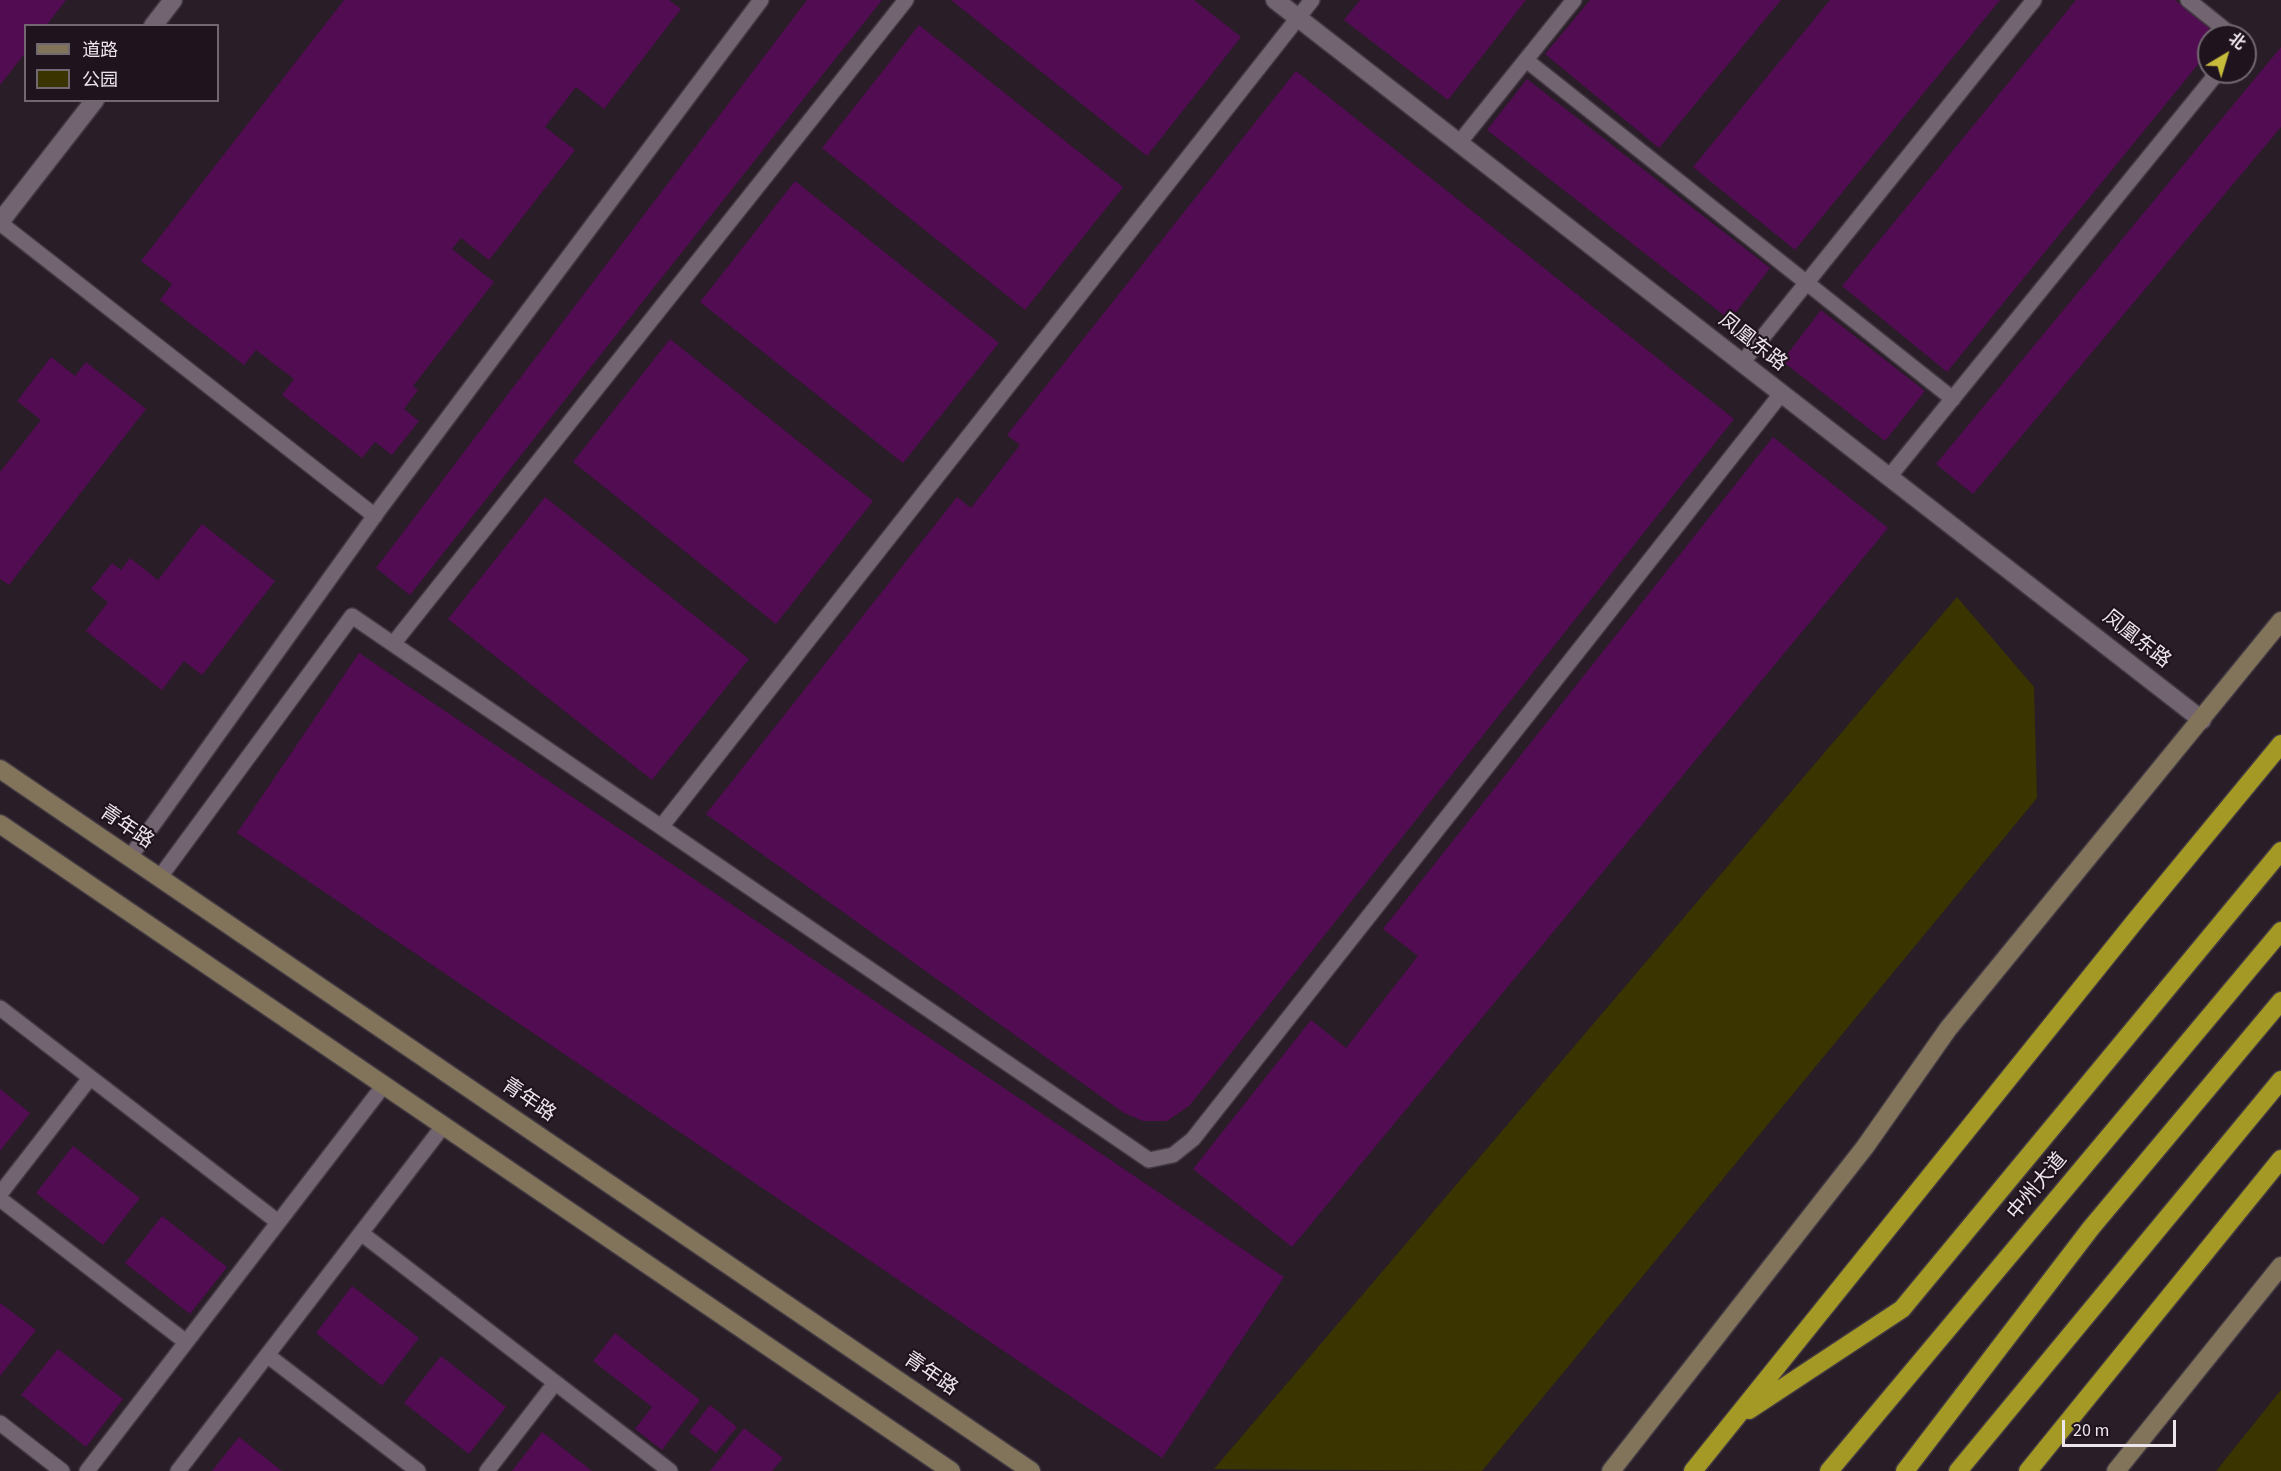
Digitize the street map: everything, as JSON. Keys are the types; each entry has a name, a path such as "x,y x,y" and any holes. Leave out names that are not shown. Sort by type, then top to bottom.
{"highway":[{"path":"1693,1471 2136,920 2281,744"},
{"path":"1735,1419 1902,1309 2281,851"},
{"name":"中州大道","path":"1829,1471 2281,932"},
{"path":"1905,1471 2091,1228 2281,1001"},
{"path":"1958,1471 2281,1080"},
{"path":"2028,1471 2281,1158"}],"street":[{"path":"155,24 173,0"},
{"name":"凤凰东路","path":"1275,0 2202,720"},
{"path":"0,222 93,102"},
{"path":"1611,1471 1865,1147 1948,1029 2281,621"},
{"name":"青年路","path":"0,769 1031,1471"},
{"path":"0,824 951,1471"},
{"path":"2116,1471 2281,1266"}],"lane":[{"path":"130,857 375,516 761,0"},
{"path":"393,644 906,0"},
{"path":"661,827 1312,0"},
{"path":"1459,143 1574,0"},
{"path":"1742,363 2034,0"},
{"path":"2188,0 2218,24"},
{"path":"1526,60 1953,399"},
{"path":"1889,477 2208,84"},
{"path":"0,222 375,516"},
{"path":"160,877 351,616 1149,1160 1173,1155 1193,1139 1781,394"},
{"path":"0,1008 278,1222"},
{"path":"0,1194 90,1077"},
{"path":"87,1471 384,1085"},
{"path":"178,1471 444,1125"},
{"path":"0,1199 186,1342"},
{"path":"361,1233 670,1471"},
{"path":"267,1355 418,1471"},
{"path":"487,1471 555,1383"},
{"path":"0,1423 62,1471"}],"green space":[{"path":"1957,597 2034,687 2037,798 1482,1471 1214,1469"},
{"path":"2281,1390 2281,1471 2216,1471"}],"building":[{"path":"0,0 66,0 48,24 24,24 24,55 0,85"},
{"path":"344,0 669,0 681,9 604,109 576,87 545,127 575,150 489,260 461,238 452,249 494,282 413,386 418,390 404,409 419,421 392,455 375,442 362,458 282,395 294,379 256,350 244,365 160,300 172,284 141,261"},
{"path":"807,0 882,0 410,595 376,568"},
{"path":"951,0 1194,0 1241,37 1147,156"},
{"path":"1360,0 1526,0 1448,100 1344,20"},
{"path":"1590,0 1781,0 1659,148 1545,54"},
{"path":"1830,0 2000,0 1795,250 1693,167"},
{"path":"2076,0 2175,0 2204,24 2197,24 2197,66 1947,372 1842,286"},
{"path":"919,25 1123,187 1025,310 822,148"},
{"path":"2281,47 2281,127 1973,494 1936,464 2250,84 2257,84 2257,76"},
{"path":"1296,71 1734,419 1189,1106 1167,1121 1143,1121 1124,1113 706,814 957,497 971,508 1020,445 1007,435"},
{"path":"1527,79 1770,268 1730,320 1487,130"},
{"path":"795,181 999,343 903,463 700,302"},
{"path":"1821,310 1925,391 1885,441 1782,361"},
{"path":"670,339 873,501 776,624 573,462"},
{"path":"51,357 75,376 86,362 146,409 9,585 0,579 0,472 41,420 17,401"},
{"path":"1773,437 1888,528 1292,1247 1193,1169 1311,1020 1346,1048 1418,956 1383,929"},
{"path":"545,497 749,659 652,780 448,619"},
{"path":"202,524 275,581 202,675 184,661 162,690 86,631 108,602 91,589 112,563 121,570 130,558 158,580"},
{"path":"359,653 1284,1277 1162,1458 237,833"},
{"path":"0,1089 30,1113 0,1151"},
{"path":"73,1146 140,1198 103,1245 36,1193"},
{"path":"162,1216 227,1267 190,1314 125,1263"},
{"path":"352,1286 419,1338 382,1386 316,1333"},
{"path":"0,1303 36,1330 0,1376"},
{"path":"615,1333 700,1400 662,1450 635,1429 652,1407 593,1361"},
{"path":"58,1349 123,1399 86,1447 21,1395"},
{"path":"441,1356 506,1407 469,1454 404,1403"},
{"path":"710,1405 737,1427 716,1453 689,1432"},
{"path":"744,1428 783,1458 772,1471 710,1471"},
{"path":"542,1432 592,1471 512,1471"},
{"path":"239,1437 282,1471 212,1471"}]}
